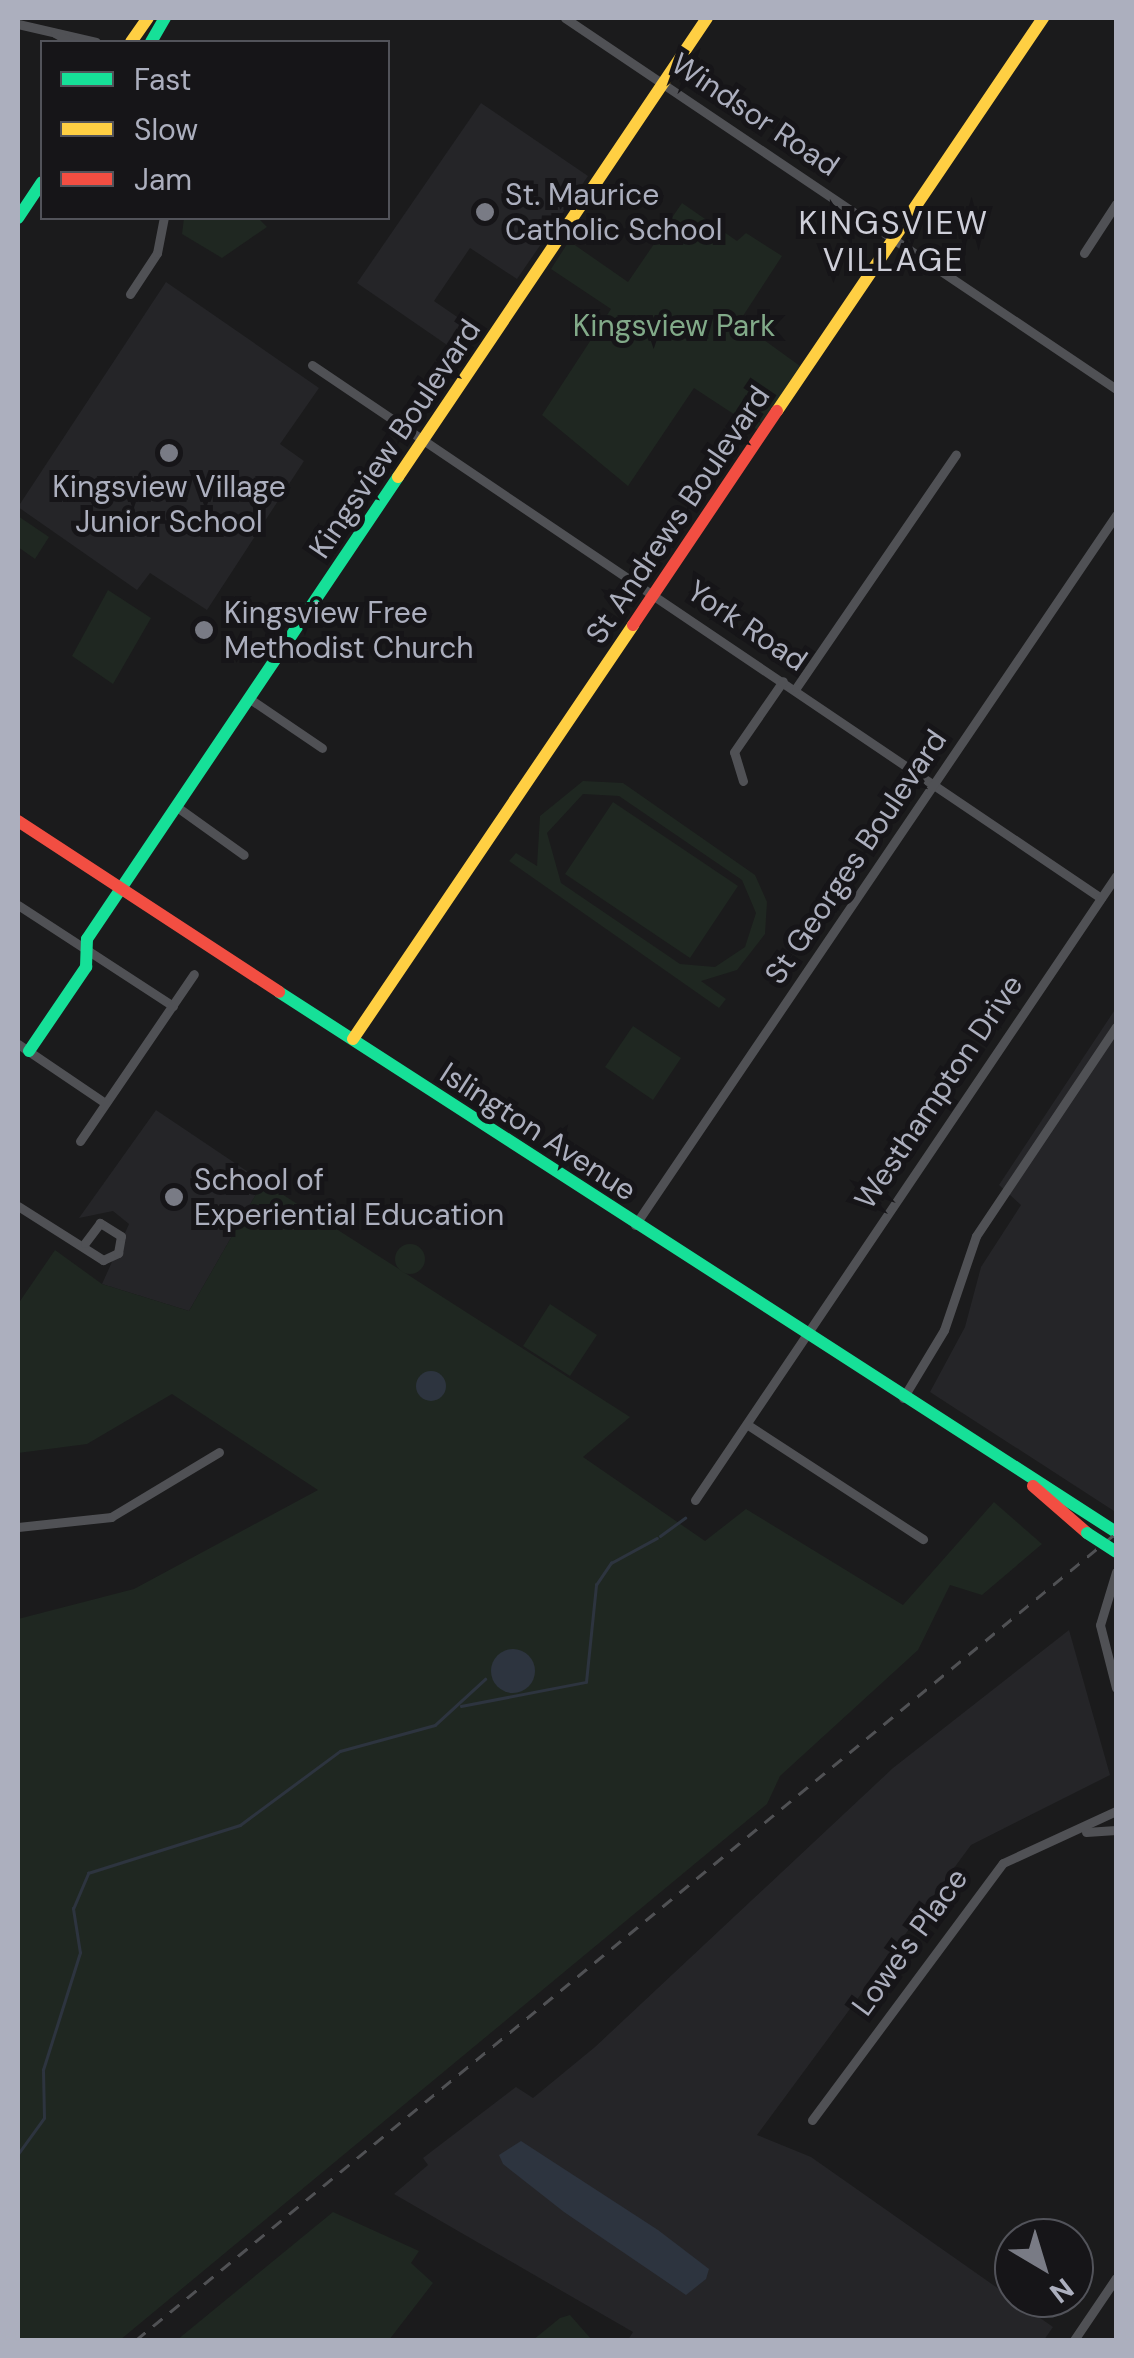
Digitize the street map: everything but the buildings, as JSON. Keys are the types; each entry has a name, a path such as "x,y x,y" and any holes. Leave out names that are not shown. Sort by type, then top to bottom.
{"street":[{"path":"132,40 148,18"},
{"path":"152,40 166,18"},
{"name":"Windsor Road","path":"565,18 1116,388"},
{"name":"Kingsview Boulevard","path":"23,1048 86,967 85,951 124,888 706,18"},
{"name":"St Andrews Boulevard","path":"353,1040 1043,18"},
{"path":"18,24 87,40"},
{"path":"55,33 67,40"},
{"path":"18,218 40,185"},
{"path":"1084,253 1116,204"},
{"path":"130,294 157,253 164,220"},
{"name":"York Road","path":"312,365 1102,898"},
{"path":"796,688 956,454"},
{"name":"St Georges Boulevard","path":"635,1225 1116,516"},
{"path":"743,782 734,752 783,681"},
{"path":"250,699 322,748"},
{"path":"177,807 244,855"},
{"name":"Islington Avenue","path":"18,822 124,888 802,1338 903,1398 1032,1484 1116,1532"},
{"name":"Westhampton Drive","path":"695,1500 1116,876"},
{"path":"18,905 172,1006"},
{"path":"80,1141 194,974"},
{"path":"903,1398 944,1330 976,1236 1116,1027"},
{"path":"23,1048 105,1103"},
{"path":"18,1206 85,1243 103,1260 122,1244 109,1224 92,1227 85,1243"},
{"path":"748,1424 923,1539"},
{"path":"18,1527 111,1518 219,1452"},
{"name":"Islington Avenue","path":"1032,1484 1087,1533 1116,1552"},
{"path":"1116,1572 1100,1625 1116,1688"},
{"name":"Lowe's Place","path":"812,2120 976,1891 1002,1863 1078,1832 1116,1810"},
{"name":"Lowe's Place","path":"1078,1832 1116,1830"},
{"path":"1074,2340 1116,2278"}],"shaded area":[{"name":"St. Maurice Catholic School","path":"481,103 588,176 517,279 470,248 434,301 479,332 463,356 357,283"},
{"name":"Kingsview Village Junior School","path":"166,282 319,388 280,444 304,461 207,610 150,573 137,590 18,507"},
{"path":"1116,1008 1114,1511 930,1392 965,1327 981,1267 1021,1205 999,1185"},
{"name":"School of Experiential Education","path":"156,1110 263,1182 189,1311 102,1284 129,1224 113,1211 79,1218"},
{"path":"431,1371 442,1375 446,1386 442,1397 431,1401 420,1397 416,1386 420,1375"},
{"path":"1069,1630 1110,1775 971,1845 757,2135 811,2157 994,2286 994,2318 1040,2318 1053,2327 1044,2340 628,2340 633,2332 394,2194 428,2165 423,2158 516,2087 533,2098 595,2047 893,1768"},
{"path":"513,1649 529,1655 535,1671 529,1687 513,1693 497,1687 491,1671 497,1655"},
{"path":"521,2141 658,2230 709,2269 706,2279 686,2295 564,2212 503,2164 499,2155"}],"green space":[{"name":"Kingsview Park","path":"682,203 737,241 746,233 782,256 739,322 800,366 758,430 694,388 628,486 542,415 611,309 551,269 569,241 628,282"},
{"path":"184,220 260,220 267,227 222,258 182,234"},
{"path":"18,516 49,537 35,559 18,547"},
{"path":"108,590 151,618 113,684 72,656"},
{"path":"583,781 623,783 755,875 767,902 765,934 737,970 701,981 726,999 719,1008 509,861 516,853 537,866 540,816","holes":["583,794 619,796 742,880 756,913 745,947 715,967 680,964 561,883 547,833"]},
{"path":"613,802 738,886 690,958 565,874"},
{"path":"633,1026 681,1058 653,1100 605,1067"},
{"path":"263,1182 630,1417 583,1457 705,1541 746,1509 903,1605 994,1502 1042,1544 982,1595 950,1585 918,1650 780,1776 767,1804 120,2340 18,2340 18,1619 134,1589 318,1490 172,1394 87,1444 18,1453 18,1304 55,1250 102,1284 189,1311"},
{"path":"410,1244 421,1248 425,1259 421,1270 410,1274 399,1270 395,1259 399,1248"},
{"path":"550,1304 597,1335 570,1376 523,1346"},
{"path":"333,2212 419,2251 411,2263 433,2283 389,2340 177,2340"},
{"path":"570,2315 592,2340 533,2340 560,2318"}],"waterway":[{"path":"660,1536 685,1518"},
{"path":"461,1706 586,1682 596,1585 611,1563 657,1538"},
{"path":"18,2154 44,2118 43,2070 80,1953 73,1909 88,1873 240,1825 340,1751 435,1725 485,1679"}],"railway":[{"path":"136,2340 1116,1533"}],"traffic: fast":[{"path":"152,40 165,18"},
{"path":"18,218 40,185"},
{"path":"29,1051 86,967 87,939 398,477"},
{"path":"279,992 1116,1532"},
{"path":"1087,1533 1116,1552"}],"traffic: slow":[{"path":"132,40 148,18"},
{"path":"398,477 707,18"},
{"path":"777,411 1043,18"},
{"path":"353,1039 633,625"}],"traffic: jam":[{"path":"633,625 777,411"},
{"path":"18,821 279,992"},
{"path":"1033,1486 1087,1533"}],"place":[{"name":"St. Maurice Catholic School","path":"485,212"},
{"name":"Kingsview Village Junior School","path":"169,453"},
{"name":"Kingsview Free Methodist Church","path":"204,630"},
{"name":"School of Experiential Education","path":"174,1197"}],"district":[{"name":"KINGSVIEW VILLAGE","path":"894,242"}]}
